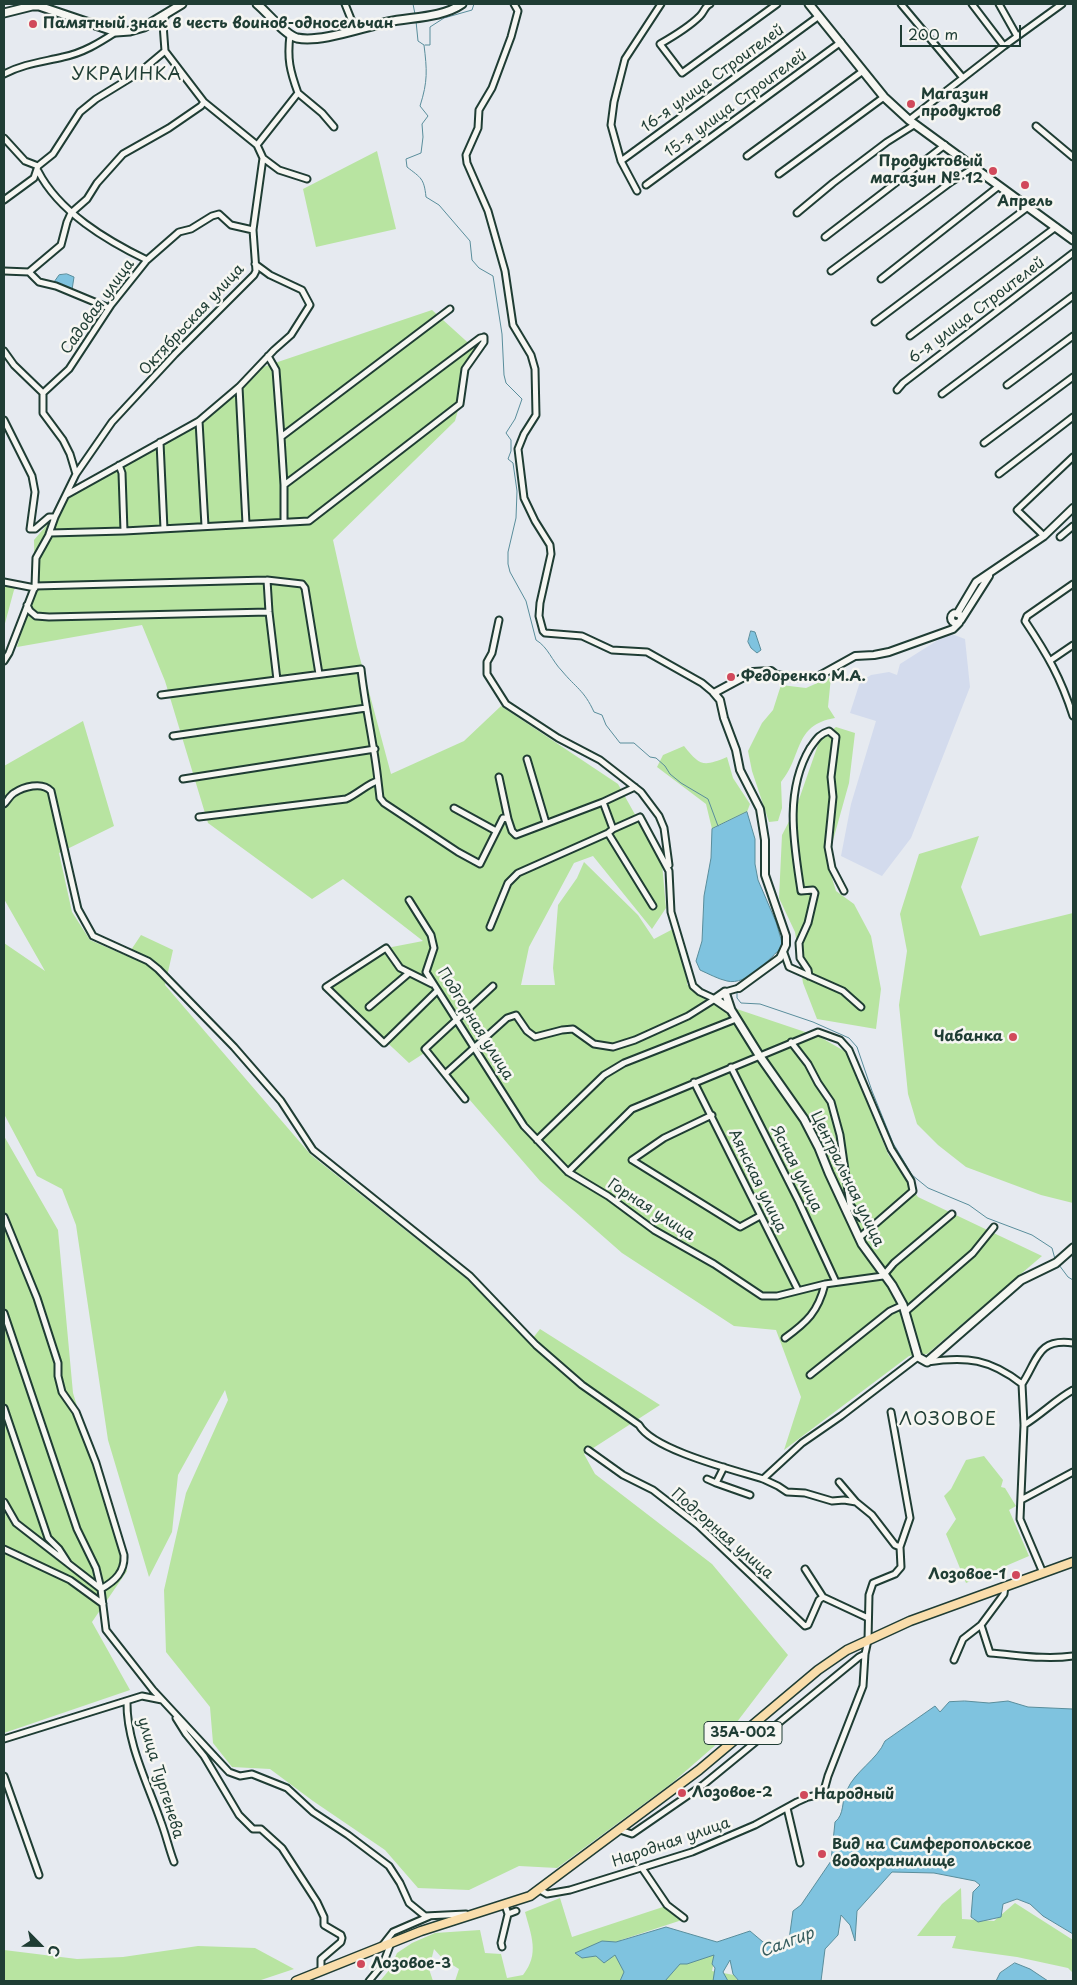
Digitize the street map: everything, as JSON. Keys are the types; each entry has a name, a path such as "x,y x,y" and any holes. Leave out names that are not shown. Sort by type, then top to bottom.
{"main road":[{"path":"257,4 290,36 304,39 419,17 460,5"},
{"path":"809,4 884,97 911,122 1073,240"},
{"path":"4,14 32,6 45,6 116,32 144,27 178,5"},
{"path":"716,998 725,992 731,1010"},
{"name":"Центральная улица","path":"716,998 731,1010 759,1055 804,1119 848,1209 859,1238 883,1276 892,1285 904,1308 918,1357"},
{"path":"918,1357 927,1362 1022,1280 1060,1260 1073,1248"},
{"name":"35А-002","path":"296,1981 391,1942 505,1905 540,1890 699,1770 818,1670 848,1650 910,1621 1073,1562"}],"street":[{"path":"345,4 355,29"},
{"path":"514,4 518,14 511,37 492,88 479,110 478,128 466,155 467,163 488,211 502,262 513,325 531,355 535,370 536,415 524,434 518,449 524,498 550,546 551,554 539,616 544,633 582,636 612,650 647,652 715,691 720,700 724,718 736,750 740,770 760,809 765,840 765,875 786,936 784,953 789,967 843,991 862,1007"},
{"path":"637,191 621,161 611,125 625,59 661,4"},
{"path":"710,4 702,15 689,26 660,44 682,73 777,4"},
{"path":"901,4 962,78"},
{"path":"972,4 1004,46"},
{"path":"1000,4 1018,36"},
{"path":"797,213 887,142 962,78 1062,4"},
{"path":"166,14 163,24 165,51 204,102 257,145 263,158 279,170 307,179"},
{"name":"16-я улица Строителей","path":"621,161 819,16"},
{"path":"4,74 23,65 64,57 90,48 116,32"},
{"path":"290,36 288,52 289,70 298,92 322,113 334,128"},
{"name":"15-я улица Строителей","path":"646,185 841,42"},
{"path":"4,200 34,178 38,168 52,154 80,112 96,99 140,72 165,51"},
{"path":"747,156 863,71"},
{"path":"257,145 298,92"},
{"path":"779,174 884,97"},
{"path":"28,272 62,245 71,213 87,199 97,183 123,154 169,128 204,102"},
{"path":"1036,126 1073,157"},
{"path":"4,138 25,161 38,168 46,185 71,213 110,242 147,260"},
{"path":"826,237 945,145"},
{"name":"Октябрьская улица","path":"35,587 36,558 49,534 55,517 76,474 112,422 175,354 254,275 256,271 253,230 263,158"},
{"path":"831,271 951,182 975,167"},
{"path":"30,182 35,181 46,185"},
{"path":"881,279 999,186"},
{"path":"875,322 1028,207"},
{"name":"Садовая улица","path":"42,393 69,369 109,308 147,260 168,240 179,232 191,229 218,214 231,225 253,230"},
{"path":"910,336 1056,227"},
{"name":"6-я улица Строителей","path":"897,390 903,383 1073,253"},
{"path":"66,495 199,421 239,387 291,335 310,305 302,290 270,276 255,264"},
{"path":"4,271 28,272 39,282 56,286 109,308"},
{"path":"942,394 1073,296"},
{"path":"281,437 450,309"},
{"path":"1007,385 1073,336"},
{"path":"49,534 309,521 460,404 465,369 484,342 484,337 480,338 284,485"},
{"path":"4,350 14,365 42,393 43,413 63,440 76,474"},
{"path":"268,356 276,370 284,485 284,522"},
{"path":"984,444 1073,377"},
{"path":"239,387 246,524"},
{"path":"999,474 1073,417"},
{"path":"4,420 32,476 35,492 30,529 35,530 49,517 55,517"},
{"path":"199,421 205,526"},
{"path":"160,442 164,529"},
{"path":"1044,536 1017,510 1073,457"},
{"path":"72,460 80,464 85,462"},
{"path":"120,465 122,473 124,531"},
{"path":"958,614 976,582 1044,536 1073,508"},
{"path":"1060,537 1073,526"},
{"path":"715,691 753,672 771,671 776,675 797,678 819,676 855,656 889,652 953,629 960,622 984,581 999,566"},
{"path":"267,580 277,680"},
{"path":"4,582 35,587 267,580 296,582 302,584 305,588 319,674"},
{"path":"1073,584 1027,616 1025,621 1051,660 1064,688 1073,716"},
{"path":"4,661 9,653 35,587"},
{"path":"28,605 30,611 36,616 49,617 269,612"},
{"path":"953,629 952,615 958,614"},
{"path":"958,614 960,615 960,622"},
{"path":"951,619 954,623 960,622"},
{"path":"499,620 492,653 487,662 487,674 506,704 558,738 600,760 635,787 659,816 664,828 671,912 693,986 700,992 716,998"},
{"path":"1051,660 1073,645"},
{"path":"161,695 361,669 366,708 375,748 380,798 384,803 458,852 480,864 503,818 508,819"},
{"path":"172,736 366,708"},
{"path":"808,976 808,970 800,958 799,943 808,923 815,892 813,890 801,891 792,808 798,778 806,755 818,737 829,731 836,737 831,777 833,797 828,848 832,868 844,891"},
{"path":"182,779 375,748"},
{"path":"527,759 546,823"},
{"path":"499,777 508,819 512,831 516,835 603,802 635,787"},
{"path":"199,817 346,799 357,794 373,781 378,781"},
{"path":"4,804 13,794 21,790 40,785 48,788 78,909 93,936 148,961 158,969 234,1047 281,1101 313,1150 470,1276 536,1345 582,1384 639,1425 643,1432 669,1447 763,1479 787,1492 856,1502"},
{"path":"603,802 613,829"},
{"path":"454,808 496,831"},
{"path":"490,927 508,883 518,873 640,817 669,870"},
{"path":"608,833 653,906"},
{"name":"Подгорная улица","path":"410,900 431,935 434,948 426,972 511,1106"},
{"path":"432,984 400,968 386,948 326,987 384,1043 437,991"},
{"path":"725,992 738,988 775,962 784,953"},
{"path":"369,1006 409,973"},
{"path":"465,1098 425,1049 493,986"},
{"path":"445,1074 507,1018 516,1015 527,1031 535,1037 573,1029 594,1044 613,1046 635,1040 688,1016 716,998"},
{"path":"537,1140 604,1075 618,1067 736,1019"},
{"path":"568,1172 632,1109 731,1066 818,1032 840,1040 849,1050 891,1149 911,1181 913,1191 859,1238"},
{"path":"791,1042 808,1064 831,1102 840,1135 848,1209 860,1218"},
{"name":"Ясная улица","path":"731,1066 799,1202 836,1282"},
{"name":"Аянская улица","path":"694,1082 798,1290"},
{"name":"Горная улица","path":"511,1106 524,1126 568,1172 608,1196 654,1230 714,1264 762,1296 777,1296 836,1282 883,1276"},
{"path":"712,1115 664,1138 632,1160 740,1226 760,1216"},
{"path":"883,1276 894,1263 952,1214"},
{"path":"4,1216 37,1298 58,1363 58,1376 62,1392 76,1412 96,1462 124,1555 124,1566 121,1572 111,1583 101,1589"},
{"path":"810,1375 890,1311 904,1308 973,1253 994,1227"},
{"path":"785,1338 814,1314 822,1299 826,1284"},
{"path":"4,1313 77,1529 96,1568 101,1589 106,1630 162,1700 229,1772 240,1776 252,1774 287,1788 312,1812 348,1835 389,1866 400,1883 409,1903 425,1916 477,1914"},
{"path":"1043,1573 1020,1519 1024,1425 1022,1384 1043,1348 1051,1344 1073,1343"},
{"path":"763,1479 802,1443 841,1416 918,1357"},
{"path":"927,1362 981,1361 1006,1372 1022,1384"},
{"path":"1024,1425 1042,1414 1055,1400 1073,1390"},
{"path":"4,1408 48,1538 59,1549 68,1563"},
{"path":"839,1482 856,1502 872,1515 895,1545 900,1547 910,1518 892,1412"},
{"name":"Подгорная улица","path":"588,1450 623,1475 654,1490 698,1525 806,1626 819,1600 823,1597"},
{"path":"716,1483 724,1467"},
{"path":"1021,1500 1073,1472"},
{"path":"707,1479 750,1495"},
{"path":"4,1502 16,1523 101,1589"},
{"name":"Народная улица","path":"540,1890 547,1894 570,1890 692,1852 726,1840 808,1797 823,1794 828,1776 863,1686 868,1640 869,1595 873,1583 898,1571 901,1567 900,1547"},
{"path":"4,1549 70,1580 103,1604"},
{"path":"805,1569 823,1597 868,1618"},
{"path":"954,1660 963,1639 981,1625 1004,1594 1005,1586"},
{"path":"981,1625 990,1653 1026,1658 1073,1656"},
{"path":"620,1830 632,1834 703,1784 865,1654"},
{"path":"4,1739 142,1696 162,1700"},
{"name":"улица Тургенева","path":"127,1701 126,1709 133,1743 174,1862"},
{"path":"171,1709 186,1734 204,1756 239,1816 253,1828 261,1829 282,1848 317,1902 324,1917 324,1924 341,1935 341,1942 321,1959 321,1971"},
{"path":"4,1776 39,1875"},
{"path":"787,1808 800,1863"},
{"path":"642,1868 667,1904 684,1918"},
{"path":"502,1947 501,1943 508,1914 505,1905"},
{"path":"508,1914 516,1911"},
{"path":"382,1946 393,1932 430,1916"},
{"path":"369,1981 382,1964 391,1942"}],"shaded area":[{"path":"949,633 965,639 970,687 911,838 882,876 841,856 851,804 876,721 850,713 860,682 871,675 889,672 897,675 900,664"}],"green space":[{"path":"377,151 396,229 316,247 303,189"},
{"path":"432,310 475,349 455,421 333,540 357,647 391,774 464,741 501,706 618,784 662,863 666,908 652,929 593,856 574,863 529,947 521,985 555,985 553,968 558,905 577,878 584,862 638,915 654,939 673,929 687,985 690,984 694,991 705,999 705,1002 681,1017 716,1002 820,1037 846,1052 888,1154 918,1197 1042,1256 927,1354 909,1356 784,1450 801,1397 776,1330 734,1326 622,1253 540,1181 449,1076 429,1050 409,1063 329,988 392,947 423,941 343,879 312,899 208,823 165,681 142,625 17,647 35,586 34,540 72,495 155,450 199,421 263,367"},
{"path":"4,582 18,585 14,590 4,627"},
{"path":"831,677 828,707 835,718 812,727 805,734 788,772 781,782 782,808 778,821 769,822 752,771 748,751 762,723 773,710 781,685 806,688"},
{"path":"83,721 114,826 59,853 72,912 90,940 127,956 141,935 173,950 165,985 311,1155 468,1280 529,1343 540,1329 660,1405 584,1454 595,1474 712,1564 788,1655 727,1735 672,1783 557,1868 519,1866 469,1890 418,1888 385,1850 270,1769 232,1767 213,1743 210,1707 166,1652 164,1590 186,1493 228,1400 225,1390 178,1475 172,1532 149,1577 108,1440 76,1225 62,1189 37,1176 4,1114 4,943 45,971 4,899 4,766"},
{"path":"836,727 855,733 849,783 827,862 836,891 854,904 871,936 881,989 876,1029 817,1019 803,983 795,932 779,898 782,835 796,808 820,739"},
{"path":"684,746 694,758 702,763 727,757 733,778 750,804 747,812 712,829 706,804 657,767 663,755"},
{"path":"979,836 961,887 980,936 1073,913 1073,1203 1041,1195 966,1167 938,1145 917,1124 908,1094 899,1005 907,951 900,914 919,854"},
{"path":"4,1136 58,1230 73,1393 127,1571 92,1622 130,1690 4,1733"},
{"path":"984,1456 1003,1480 1001,1487 1005,1488 1016,1506 1009,1510 1029,1556 966,1583 946,1534 956,1519 944,1496 951,1489 966,1460"},
{"path":"961,1888 962,1919 994,1921 1015,1903 1073,1940 1073,1973 1068,1968 1017,1957 952,1948 956,1936 917,1936 942,1904"},
{"path":"560,1898 572,1937 672,1904 685,1919 621,1940 633,1967 716,1951 712,1971 734,1975 738,1981 455,1981 459,1969 443,1959 434,1949 429,1969 433,1981 380,1981 390,1969 397,1953 412,1943 435,1933 480,1930 485,1953 501,1954 507,1978 523,1975 533,1952 533,1944 525,1912"},
{"path":"198,1946 255,1948 294,1969 258,1981 4,1981 4,1950 77,1959 123,1957"}],"water":[{"path":"67,274 74,277 72,290 54,282 59,275"},
{"path":"751,631 755,632 761,650 757,653 748,642"},
{"path":"747,812 755,839 755,864 758,880 776,922 783,946 750,976 735,981 727,981 700,970 696,961 702,941 704,896 711,858 712,829"},
{"path":"1008,1701 1028,1707 1073,1709 1073,1934 1043,1916 1030,1904 1017,1899 1003,1904 1001,1917 978,1922 971,1917 973,1892 980,1885 975,1881 934,1873 892,1872 857,1911 855,1941 850,1925 841,1915 838,1935 825,1949 821,1981 739,1981 733,1974 730,1960 723,1972 728,1981 713,1981 715,1968 712,1964 714,1955 687,1964 680,1964 665,1981 620,1981 624,1972 615,1955 604,1963 596,1956 582,1958 575,1953 602,1941 616,1942 666,1927 717,1942 750,1931 763,1942 788,1947 793,1911 801,1905 831,1861 835,1822 842,1811 845,1794 851,1783 877,1754 885,1741 935,1706 940,1712 949,1702 989,1703"},
{"path":"1015,1963 1030,1969 1048,1981 996,1981 1000,1973"}],"waterway":[{"path":"413,4 415,14"},
{"path":"425,45 430,45 430,27 444,18 472,10 474,4"},
{"path":"416,21 418,41 424,45 426,69 426,82 420,106 428,116 422,124 421,153 406,159 407,167 421,179 426,197 439,205 470,241 472,260 479,268 493,276 502,334 504,375 506,383 522,399 515,419 506,433 511,440 511,451 508,459 513,463 517,491 516,518 508,552 510,572 526,601 536,640 544,646 559,667 583,694 594,712 602,715 606,725 620,743 634,743 650,757 656,758 681,783 708,799 718,826"},
{"path":"737,990 737,998 741,1003 760,1004 813,1022 849,1038 857,1047 893,1143 912,1175 928,1188 969,1205 987,1218 1032,1235 1052,1248 1055,1259"},
{"path":"1059,1265 1068,1277 1073,1280"}],"place":[{"name":"Памятный знак в честь воинов-односельчан","path":"33,24"},
{"name":"Магазин продуктов","path":"911,104"},
{"name":"Продуктовый магазин № 12","path":"993,171"},
{"name":"Апрель","path":"1025,185"},
{"name":"Федоренко М.А.","path":"731,677"},
{"name":"Чабанка","path":"1013,1037"},
{"name":"Лозовое-1","path":"1016,1575"},
{"name":"Лозовое-2","path":"682,1793"},
{"name":"Народный","path":"804,1795"},
{"name":"Вид на Симферопольское водохранилище","path":"822,1854"},
{"name":"Лозовое-3","path":"361,1964"}],"district":[{"name":"УКРАИНКА","path":"127,75"},
{"name":"ЛОЗОВОЕ","path":"948,1420"}],"water label":[{"name":"Салгир","path":"787,1943"}]}
